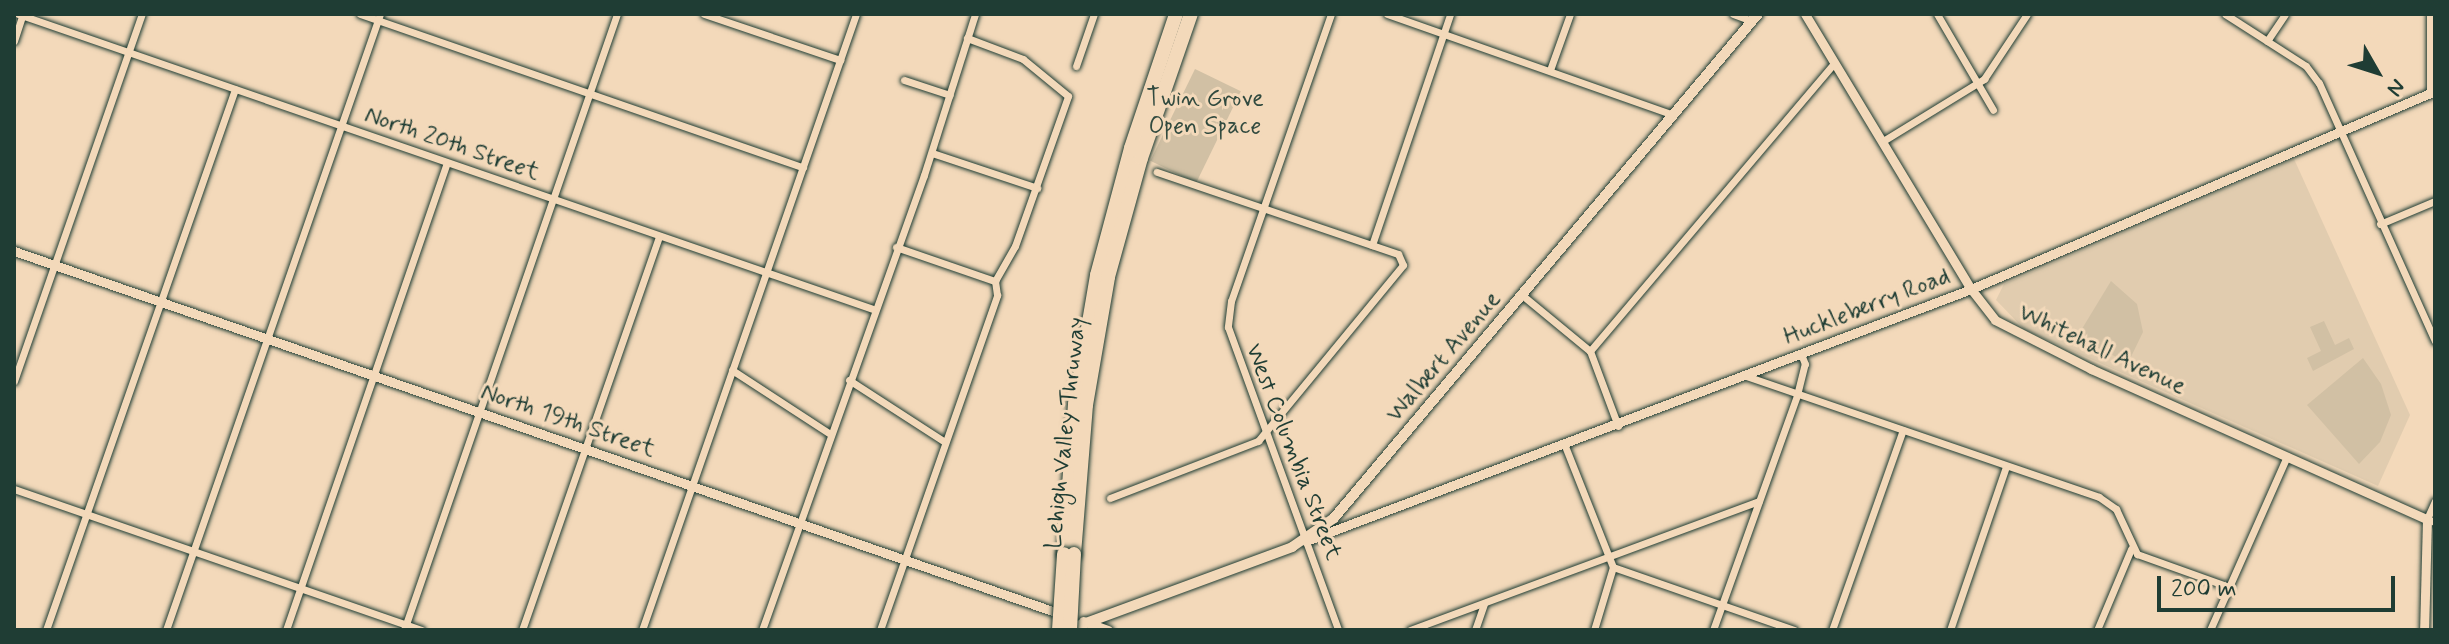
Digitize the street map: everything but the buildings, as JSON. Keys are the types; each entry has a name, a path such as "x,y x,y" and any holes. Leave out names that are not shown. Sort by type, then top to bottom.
{"highway":[{"name":"Lehigh Valley Thruway","path":"1068,630 1075,404 1097,275 1131,148 1176,14"},
{"name":"Lehigh Valley Thruway","path":"1059,630 1086,405 1108,277 1141,158 1191,14"}],"main road":[{"name":"Walbert Avenue","path":"1068,630 1306,541 1348,504 1755,17"}],"street":[{"path":"14,381 142,14"},
{"path":"360,14 379,17 803,167"},
{"path":"404,627 617,14"},
{"path":"704,14 840,60"},
{"path":"642,630 856,14"},
{"path":"762,630 873,309 932,153 975,14"},
{"path":"1076,66 1094,14"},
{"name":"West Columbia Street","path":"1331,14 1231,301 1228,327 1338,630"},
{"path":"1387,14 1674,115"},
{"path":"1372,245 1450,14"},
{"path":"1550,70 1570,14"},
{"path":"1733,14 1755,17"},
{"name":"Whitehall Avenue","path":"1805,14 1971,289 2013,333 2431,521"},
{"path":"1937,14 1993,110"},
{"path":"1883,141 1978,84 2027,14"},
{"path":"2225,14 2314,75 2435,341"},
{"path":"2267,41 2285,14"},
{"path":"2430,14 2433,29 2433,92"},
{"path":"14,41 21,15"},
{"name":"North 20th Street","path":"21,15 873,309"},
{"path":"166,630 379,17"},
{"path":"880,630 997,295 995,281 1037,188 1068,99 1063,89 1023,59 967,38"},
{"path":"1590,351 1834,63"},
{"path":"904,80 950,95"},
{"path":"46,630 235,89"},
{"name":"Huckleberry Road","path":"1306,541 1618,426 1971,289 2340,129 2433,92"},
{"path":"932,153 1037,188"},
{"path":"286,630 447,163"},
{"path":"1110,498 1258,441 1403,265 1398,254 1157,172"},
{"path":"2380,224 2435,201"},
{"path":"522,630 659,237"},
{"path":"896,247 995,281"},
{"name":"North 19th Street","path":"14,251 1108,630"},
{"path":"1522,295 1590,351 1618,426"},
{"path":"1713,630 1797,395 1805,364 1801,354"},
{"path":"732,370 830,434"},
{"path":"1746,376 2109,503 2119,515 2131,549 2144,558 2229,587"},
{"path":"849,380 945,442"},
{"path":"1832,630 1903,430"},
{"path":"1565,446 1613,567 1594,630"},
{"path":"2210,630 2287,456"},
{"path":"1950,630 2006,466"},
{"path":"14,489 301,588 404,627 421,630"},
{"path":"1410,630 1759,501"},
{"path":"2428,627 2431,521 2435,501"},
{"path":"2097,630 2131,549"},
{"path":"1613,567 1794,630"},
{"path":"1475,630 1484,604"}],"shaded area":[{"path":"2294,159 2410,415 2378,486 2025,330 1996,300 2004,284"}],"green space":[{"name":"Twin Grove Open Space","path":"1195,69 1241,91 1196,183 1150,161"},
{"path":"2111,281 2137,304 2143,332 2128,363 2077,337"},
{"path":"2324,321 2335,345 2349,338 2354,349 2313,371 2307,358 2321,351 2310,327"},
{"path":"2363,358 2381,384 2391,415 2380,442 2359,464 2307,405"}]}
